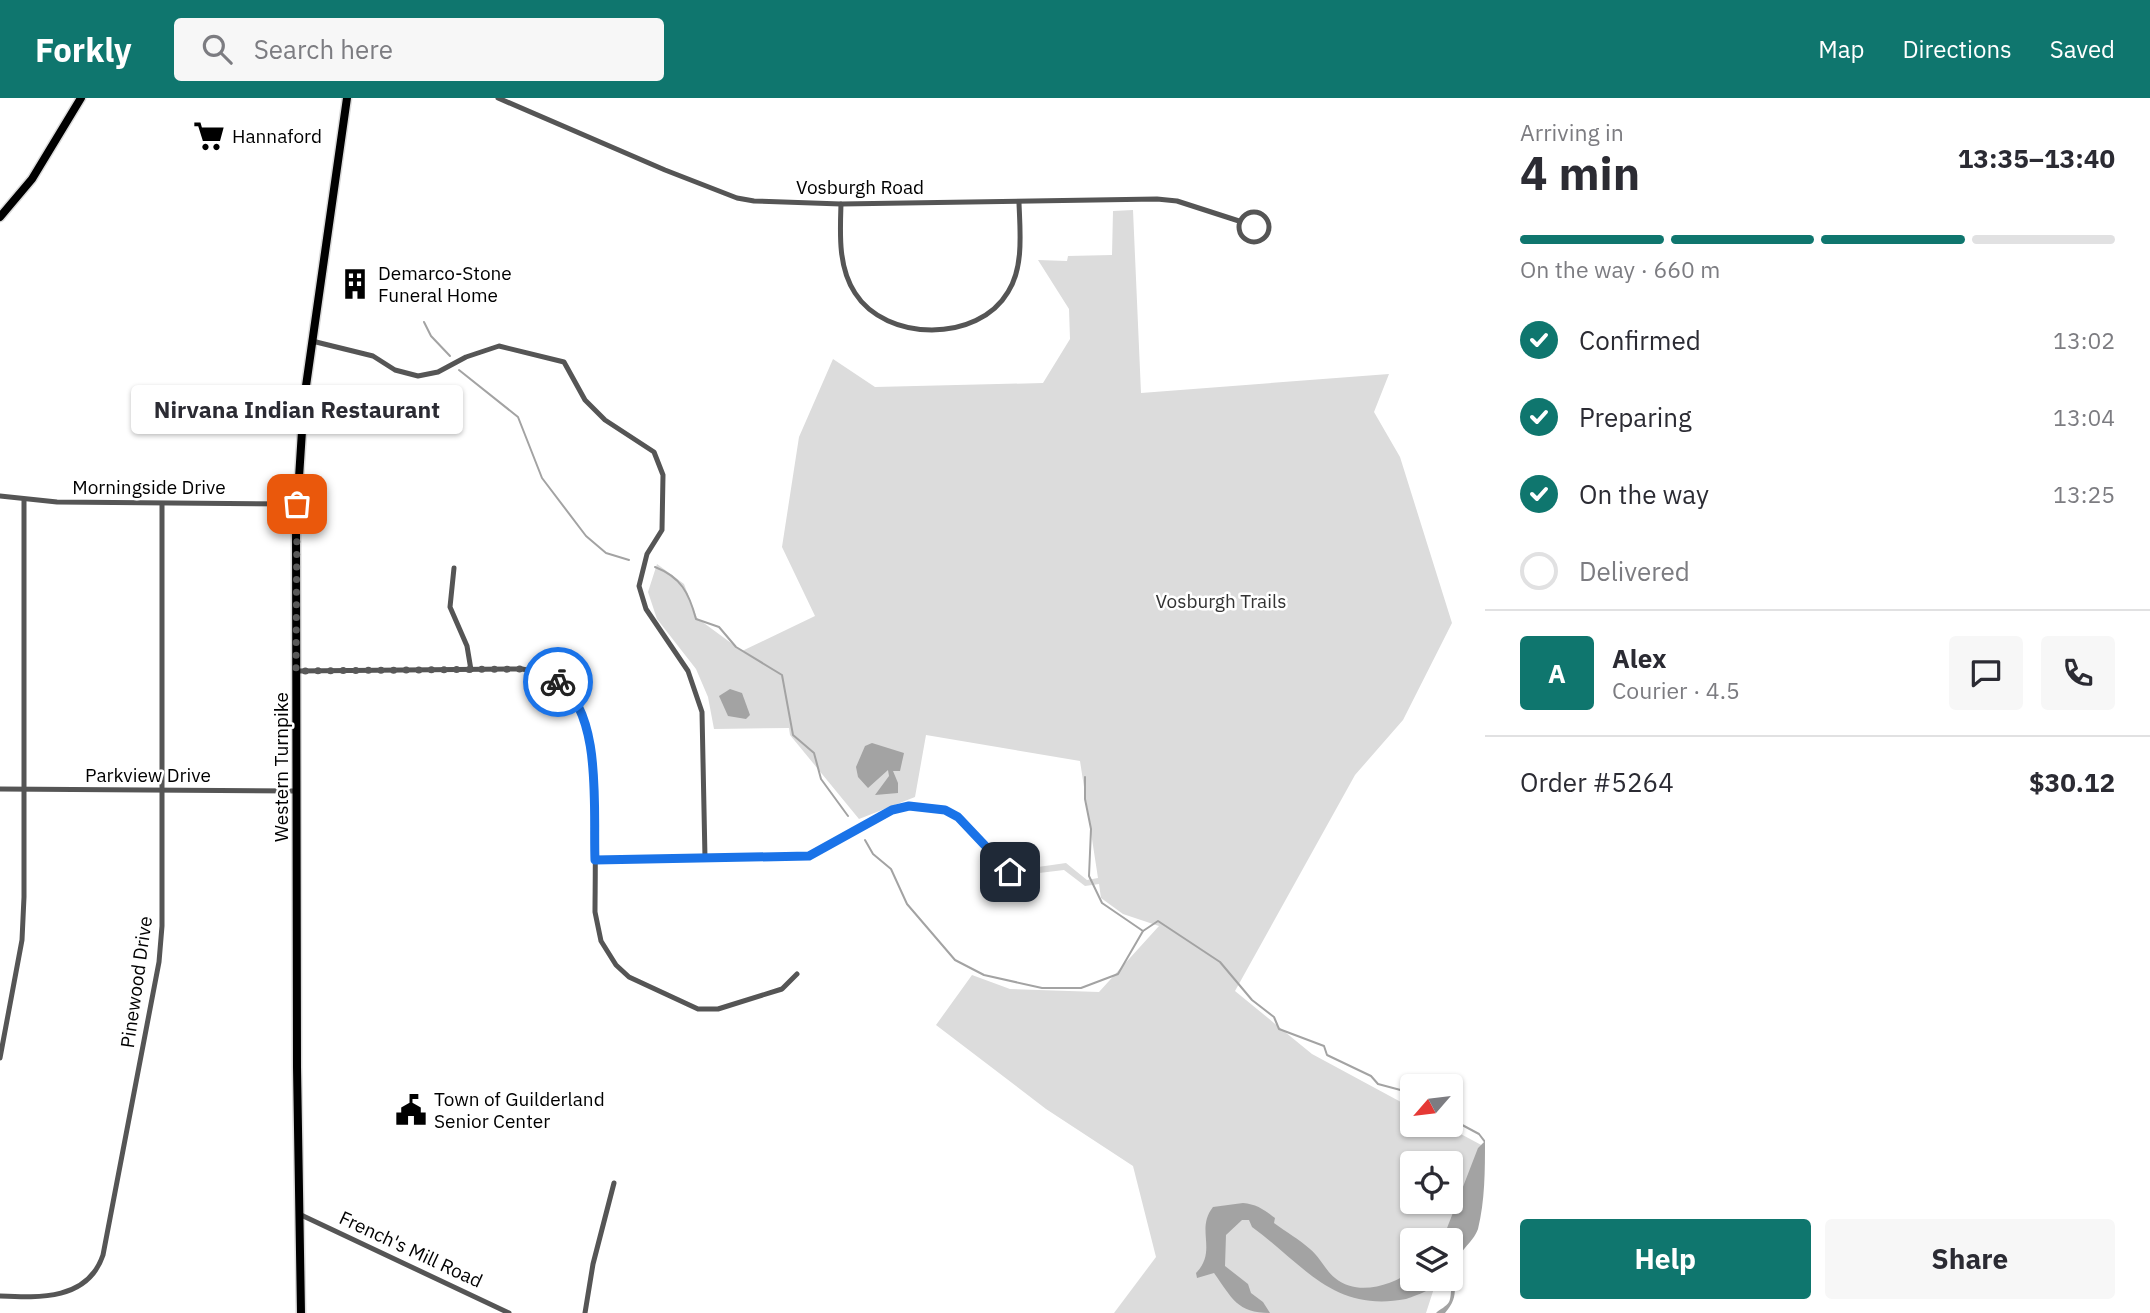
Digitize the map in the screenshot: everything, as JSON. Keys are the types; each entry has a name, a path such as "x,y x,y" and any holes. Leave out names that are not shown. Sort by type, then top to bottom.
{"main road":[{"path":"0,217 32,179 81,98"},
{"name":"Western Turnpike","path":"301,1313 297,504 304,400 347,98"}],"street":[{"name":"Vosburgh Road","path":"498,98 737,198 841,204 1157,199 1177,201 1239,221"},
{"path":"841,204 842,258 855,294 882,318 901,326 924,330 946,329 971,322 992,310 1008,292 1019,254 1019,203"},
{"name":"Vosburgh Road","path":"1258,213 1266,219 1270,228 1264,238 1254,242 1242,235 1239,221 1250,214 1258,213"},
{"path":"312,341 373,356 395,370 418,376 438,372 466,357 499,346 564,362 585,400 605,420 654,452 663,475 662,530 647,554 639,586 646,608 688,671 702,712 705,858"},
{"name":"Morningside Drive","path":"0,496 24,501 297,504"},
{"path":"0,1058 22,940 25,790 24,501"},
{"name":"Pinewood Drive","path":"0,1296 61,1294 80,1289 93,1276 103,1255 159,961 162,926 162,504"},
{"path":"454,568 450,607 467,646 471,670"},
{"path":"296,671 536,671 551,677 573,694 590,735 597,929 606,952 629,977 684,1005 698,1009 718,1009 782,989 797,974"},
{"name":"Parkview Drive","path":"0,789 297,791"},
{"path":"595,860 809,856 883,815 909,806 945,810 958,817 1010,872"},
{"path":"585,1313 593,1264 614,1183"},
{"name":"French's Mill Road","path":"299,1214 509,1313"}],"green space":[{"name":"Vosburgh Trails","path":"1133,210 1141,393 1389,374 1374,412 1400,457 1452,623 1403,720 1355,775 1235,991 1312,1054 1400,1102 1400,1138 1463,1138 1463,1135 1485,1147 1463,1208 1463,1151 1400,1151 1400,1214 1461,1214 1456,1228 1400,1228 1400,1291 1433,1291 1426,1313 1114,1313 1156,1257 1133,1166 1046,1109 936,1025 972,975 1010,989 1099,992 1159,926 1123,914 1101,898 1099,884 1085,886 1064,870 1039,873 1038,867 1066,863 1087,880 1098,878 1080,761 926,735 915,797 859,819 790,735 789,728 714,729 708,697 696,669 657,619 648,592 657,564 684,584 697,618 742,651 815,616 782,547 799,437 833,359 875,387 1043,383 1070,339 1069,309 1038,260 1067,261 1068,256 1112,255 1113,211"}],"shaded area":[{"path":"730,689 742,693 750,715 746,719 728,716 719,696"},
{"path":"872,743 904,753 900,771 893,771 898,783 898,793 875,795 889,776 888,770 868,788 858,777 856,767 865,746"},
{"path":"1485,1141 1485,1174 1480,1218 1473,1239 1463,1251 1463,1228 1447,1228 1452,1214 1463,1214 1463,1187 1478,1148"},
{"path":"1243,1203 1260,1208 1275,1218 1274,1223 1310,1249 1331,1275 1344,1284 1375,1287 1400,1278 1400,1291 1426,1291 1406,1299 1381,1301 1358,1299 1339,1292 1304,1270 1252,1227 1249,1220 1242,1220 1226,1235 1225,1266 1248,1284 1251,1293 1263,1302 1270,1313 1250,1310 1236,1302 1214,1273 1197,1278 1196,1273 1205,1256 1208,1215 1213,1207"},
{"path":"1455,1291 1450,1307 1445,1313 1436,1313 1449,1302 1451,1292"}],"waterway":[{"path":"424,322 431,336 450,356"},
{"path":"459,370 518,417 542,478 586,536 606,553 629,560"},
{"path":"655,567 683,587 696,619 719,627 736,647 782,675 793,735 814,753 821,779 848,816"},
{"path":"1085,777 1085,799 1091,829 1089,876 1102,903 1143,931 1158,921 1220,962 1252,1000 1274,1017 1279,1029 1324,1046 1327,1055 1371,1076 1378,1084 1400,1090"},
{"path":"865,840 873,854 891,869 907,904 955,960 984,975 1042,988 1081,988 1118,974 1143,931"},
{"path":"1463,1125 1479,1134 1485,1142"}],"way so far":[{"path":"297,504 296,671 522,669 536,671 558,682"}],"place":[{"name":"Hannaford","path":"209,136"},
{"name":"Demarco-Stone Funeral Home","path":"355,284"},
{"name":"Nirvana Indian Restaurant","path":"297,504"},
{"name":"Town of Guilderland Senior Center","path":"411,1110"}],"route":[{"path":"558,682 573,694 590,735 595,860 809,856 892,810 909,806 933,807 958,817 1010,872"}]}
